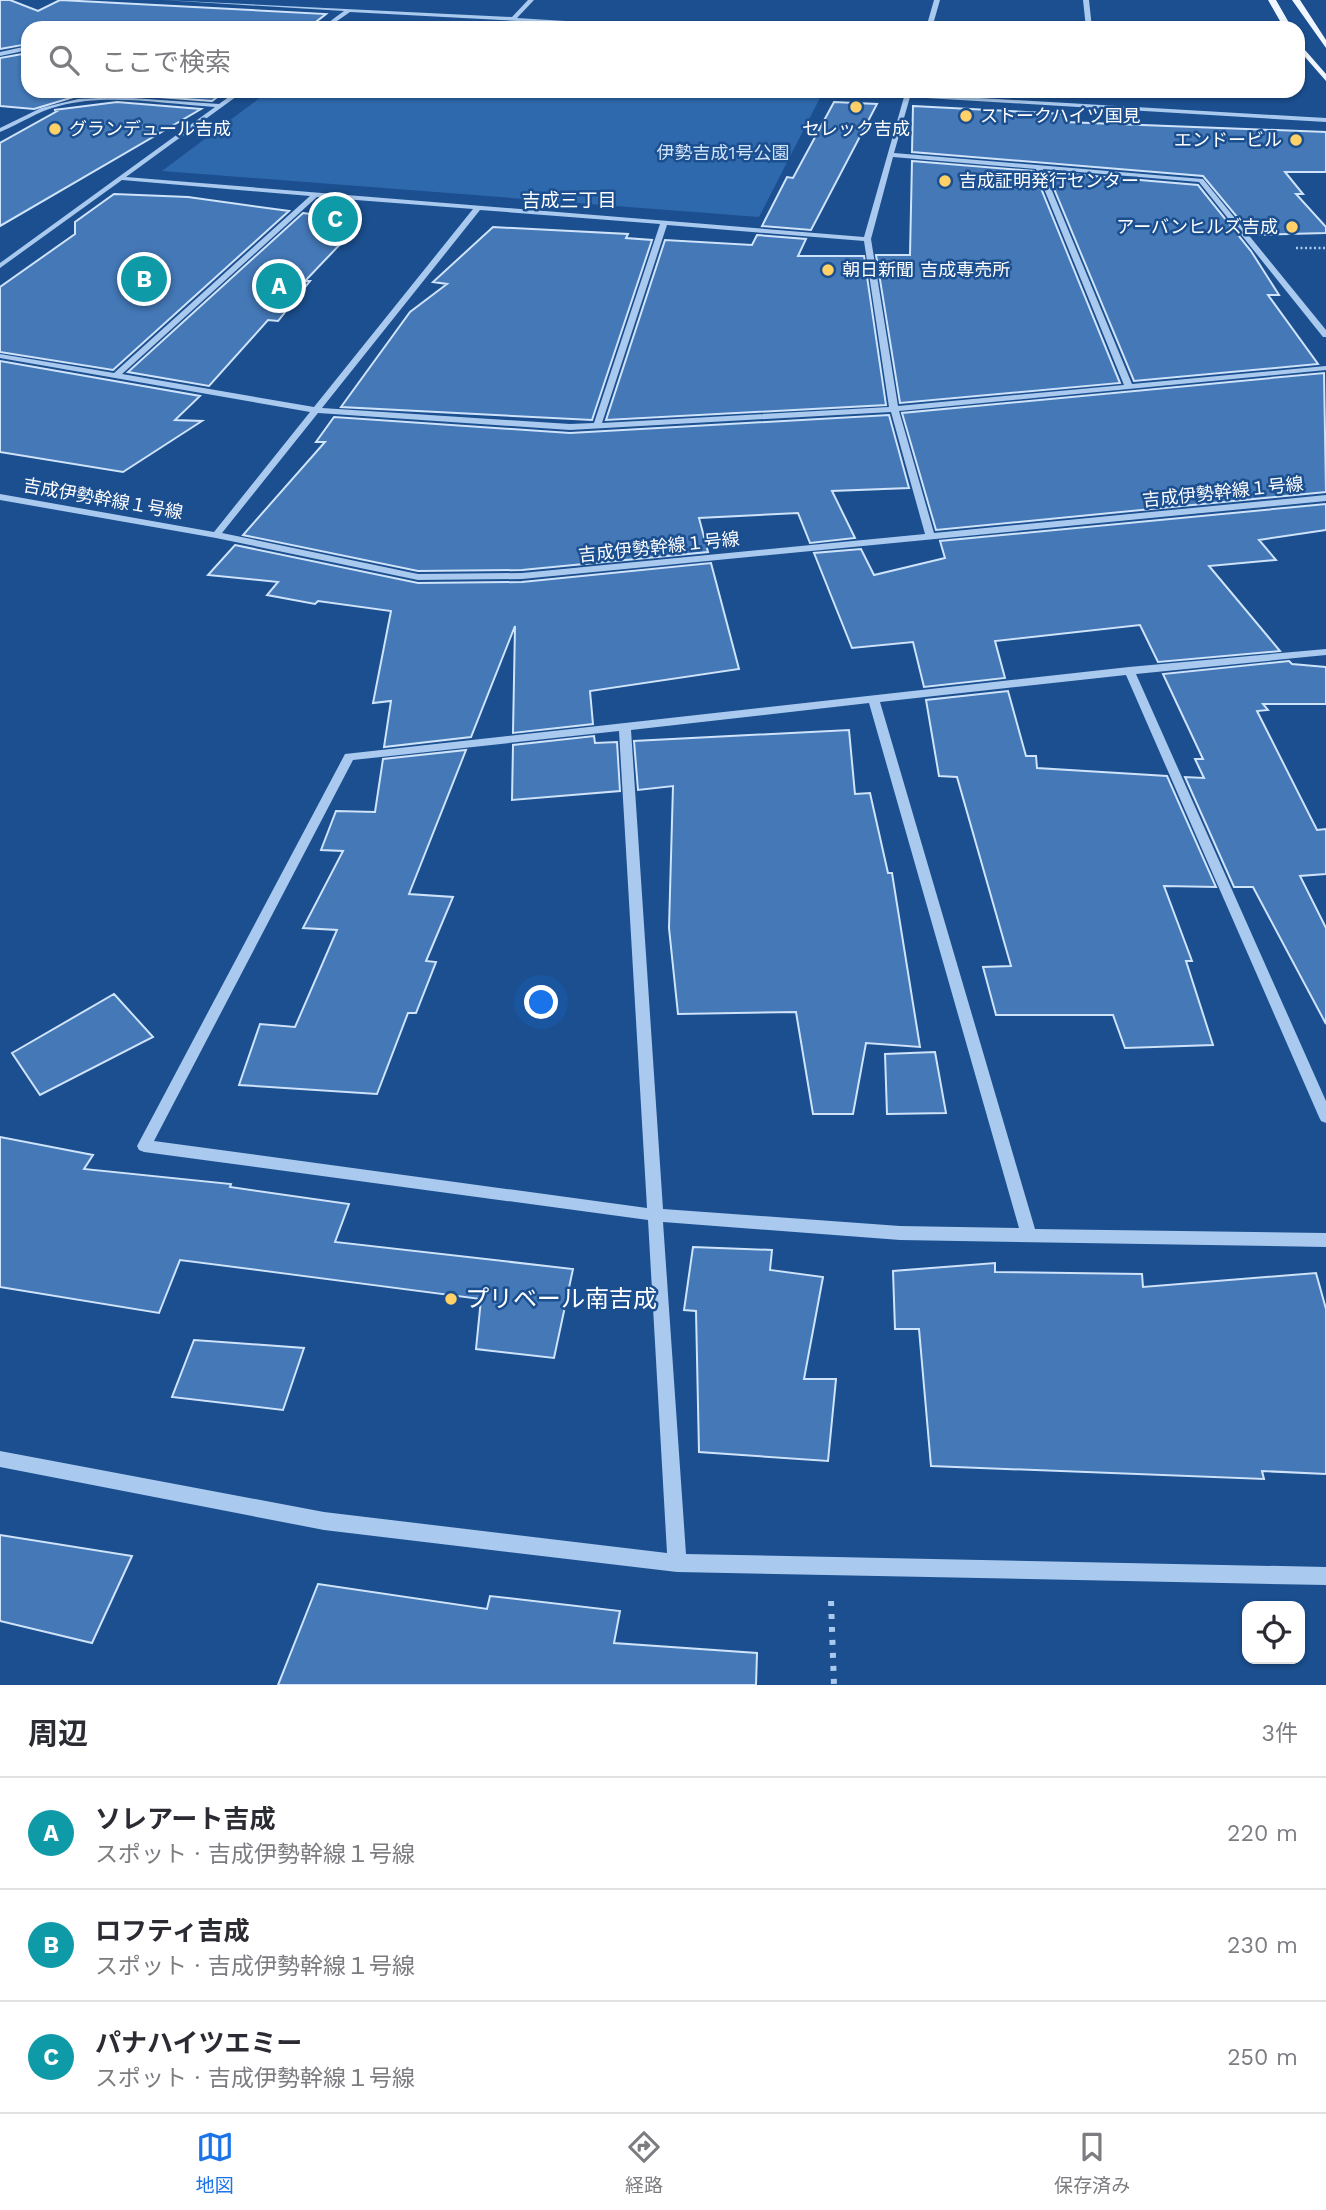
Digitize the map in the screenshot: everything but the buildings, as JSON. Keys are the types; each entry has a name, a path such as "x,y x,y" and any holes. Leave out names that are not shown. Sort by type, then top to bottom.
{"main road":[{"path":"1272,0 1284,21"},
{"path":"1296,0 1326,46"},
{"path":"1305,53 1326,79"}],"street":[{"path":"165,0 537,21"},
{"path":"513,19 531,0"},
{"path":"926,0 937,0 931,21"},
{"path":"1086,0 1088,21"},
{"path":"334,21 349,10"},
{"path":"0,54 21,50"},
{"path":"0,266 124,179 232,98"},
{"path":"908,98 867,239 894,409 930,536"},
{"path":"973,98 1326,120"},
{"path":"0,130 40,110 74,102 95,100 221,106"},
{"path":"891,155 1201,180 1326,335"},
{"path":"1038,167 1129,387"},
{"path":"124,179 867,239"},
{"path":"115,376 314,196"},
{"path":"216,535 477,209"},
{"path":"597,426 664,223"},
{"path":"0,356 316,410 570,427 894,409 1326,368"},
{"name":"吉成伊勢幹線１号線","path":"0,497 216,535 418,576 522,576 1326,498"},
{"path":"1326,652 1129,670 625,729 349,757 144,1146 655,1215 900,1233 1326,1240"},
{"path":"1129,670 1326,1117"},
{"path":"874,700 1029,1235"},
{"path":"625,729 677,1563"},
{"path":"0,1459 324,1521 677,1563 1326,1576"}],"path":[{"path":"829,1565 834,1685"}],"green space":[{"name":"伊勢吉成1号公園","path":"260,98 820,98 759,217 162,171"}],"place":[{"name":"セレック吉成","path":"856,107"},
{"name":"ストークハイツ国見","path":"966,116"},
{"name":"グランデュール吉成","path":"55,129"},
{"name":"エンドービル","path":"1296,140"},
{"name":"吉成証明発行センター","path":"945,181"},
{"name":"パナハイツエミー","path":"335,219"},
{"name":"アーバンヒルズ吉成","path":"1292,227"},
{"name":"朝日新聞 吉成専売所","path":"828,270"},
{"name":"ロフティ吉成","path":"144,279"},
{"name":"ソレアート吉成","path":"279,286"},
{"name":"プリベール南吉成","path":"451,1299"}],"district":[{"name":"吉成三丁目","path":"569,200"}]}
